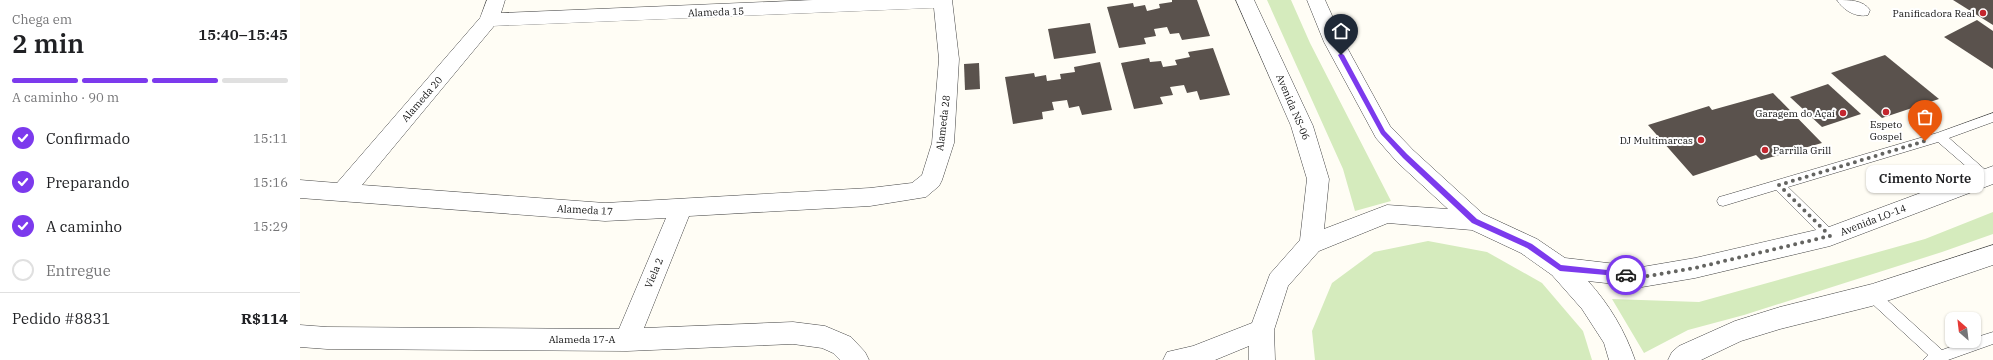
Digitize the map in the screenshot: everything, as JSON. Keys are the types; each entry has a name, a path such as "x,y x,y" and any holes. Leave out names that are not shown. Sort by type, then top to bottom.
{"street":[{"name":"Alameda 20","path":"342,193 489,20 496,0"},
{"name":"Avenida NS-06","path":"1245,0 1302,126 1318,179 1311,244"},
{"path":"1316,0 1334,42 1383,132 1405,156 1475,221 1529,246 1560,268 1591,300 1615,338 1622,360"},
{"name":"Alameda 15","path":"489,20 727,6 943,1"},
{"name":"Alameda 28","path":"870,197 918,191 931,180 938,163 943,143 949,59 943,1"},
{"name":"Avenida LO-14","path":"1560,268 1642,277 1695,268 1830,236 1990,176"},
{"name":"Alameda 17","path":"300,189 605,212 870,197"},
{"name":"Viela 2","path":"627,340 682,207"},
{"path":"1262,360 1262,330 1278,281 1311,244 1387,214 1475,221"},
{"path":"1681,360 1688,354 1735,332 1780,318 1872,295 1993,254"},
{"path":"1176,360 1193,357 1262,330"},
{"name":"Alameda 17-A","path":"300,336 335,338 627,340 793,333 825,337 842,345 856,360"}],"lane":[{"path":"1723,201 1940,137 1993,117"},
{"path":"1940,137 1990,176"},
{"path":"1779,185 1830,236"},
{"path":"1872,295 1935,358 1993,338"}],"green space":[{"path":"1267,0 1291,0 1310,43 1391,201 1355,211 1343,169"},
{"path":"1993,212 1993,234 1942,252 1744,315 1688,330 1644,353 1612,299 1699,302 1925,239"},
{"path":"1428,241 1487,252 1542,283 1583,331 1592,360 1315,360 1312,331 1332,283 1374,252"}],"building":[{"path":"1172,0 1197,0 1210,36 1182,40 1179,33 1170,34 1167,27 1154,29 1156,36 1144,38 1146,44 1119,48 1107,7 1133,3 1134,7 1145,5 1147,11 1160,8 1159,4 1172,2"},
{"name":"Panificadora Real","path":"1953,0 1993,0 1993,25"},
{"path":"1977,20 1993,31 1993,69 1944,37"},
{"path":"1090,23 1096,53 1054,59 1048,29"},
{"path":"1213,48 1230,95 1200,100 1197,91 1187,93 1184,85 1170,87 1173,95 1160,97 1163,104 1134,109 1121,63 1149,58 1150,62 1161,61 1163,67 1177,65 1175,60 1190,57 1188,52"},
{"path":"1885,55 1939,99 1882,118 1831,73"},
{"path":"1100,62 1112,110 1082,115 1079,106 1069,108 1067,100 1052,102 1054,110 1042,112 1043,119 1013,124 1005,77 1034,73 1035,77 1046,75 1047,81 1061,79 1060,74 1075,72 1074,67"},
{"path":"979,63 980,89 965,90 964,64"},
{"path":"1828,84 1861,114 1822,127 1790,97"},
{"path":"1773,93 1822,143 1761,160 1756,155 1693,176 1648,125 1709,106 1712,110"}],"way so far":[{"path":"1626,275 1642,277 1695,268 1830,236 1779,185 1925,141"}],"place":[{"name":"Panificadora Real","path":"1983,13"},
{"name":"Espeto Gospel","path":"1886,112"},
{"name":"Garagem do Açaí","path":"1843,113"},
{"name":"DJ Multimarcas","path":"1701,140"},
{"name":"Cimento Norte","path":"1925,141"},
{"name":"Parrilla Grill","path":"1765,150"}],"route":[{"path":"1341,55 1383,132 1405,156 1475,221 1529,246 1560,268 1626,275"}]}
